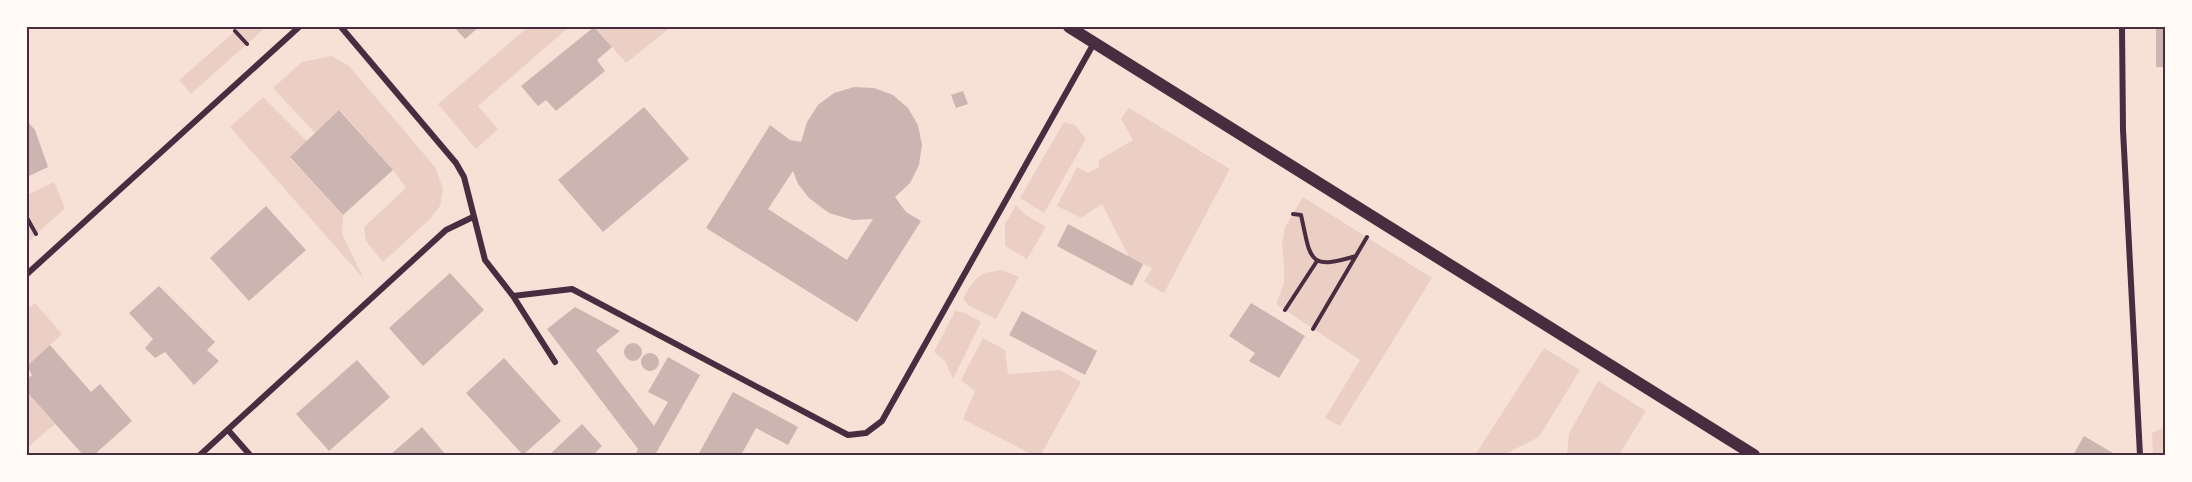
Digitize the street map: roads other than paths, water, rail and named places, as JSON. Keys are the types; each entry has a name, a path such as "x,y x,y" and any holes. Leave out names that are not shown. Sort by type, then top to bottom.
{"main road":[{"path":"1068,27 1754,455"}],"street":[{"path":"27,273 299,27"},
{"path":"341,27 456,163 464,177 485,260 513,296 555,362"},
{"path":"2122,27 2123,130 2140,455"},
{"path":"513,296 572,289 848,435 866,434 882,421 1094,43"},
{"path":"200,455 446,230 473,217"},
{"path":"228,430 250,455"}]}
